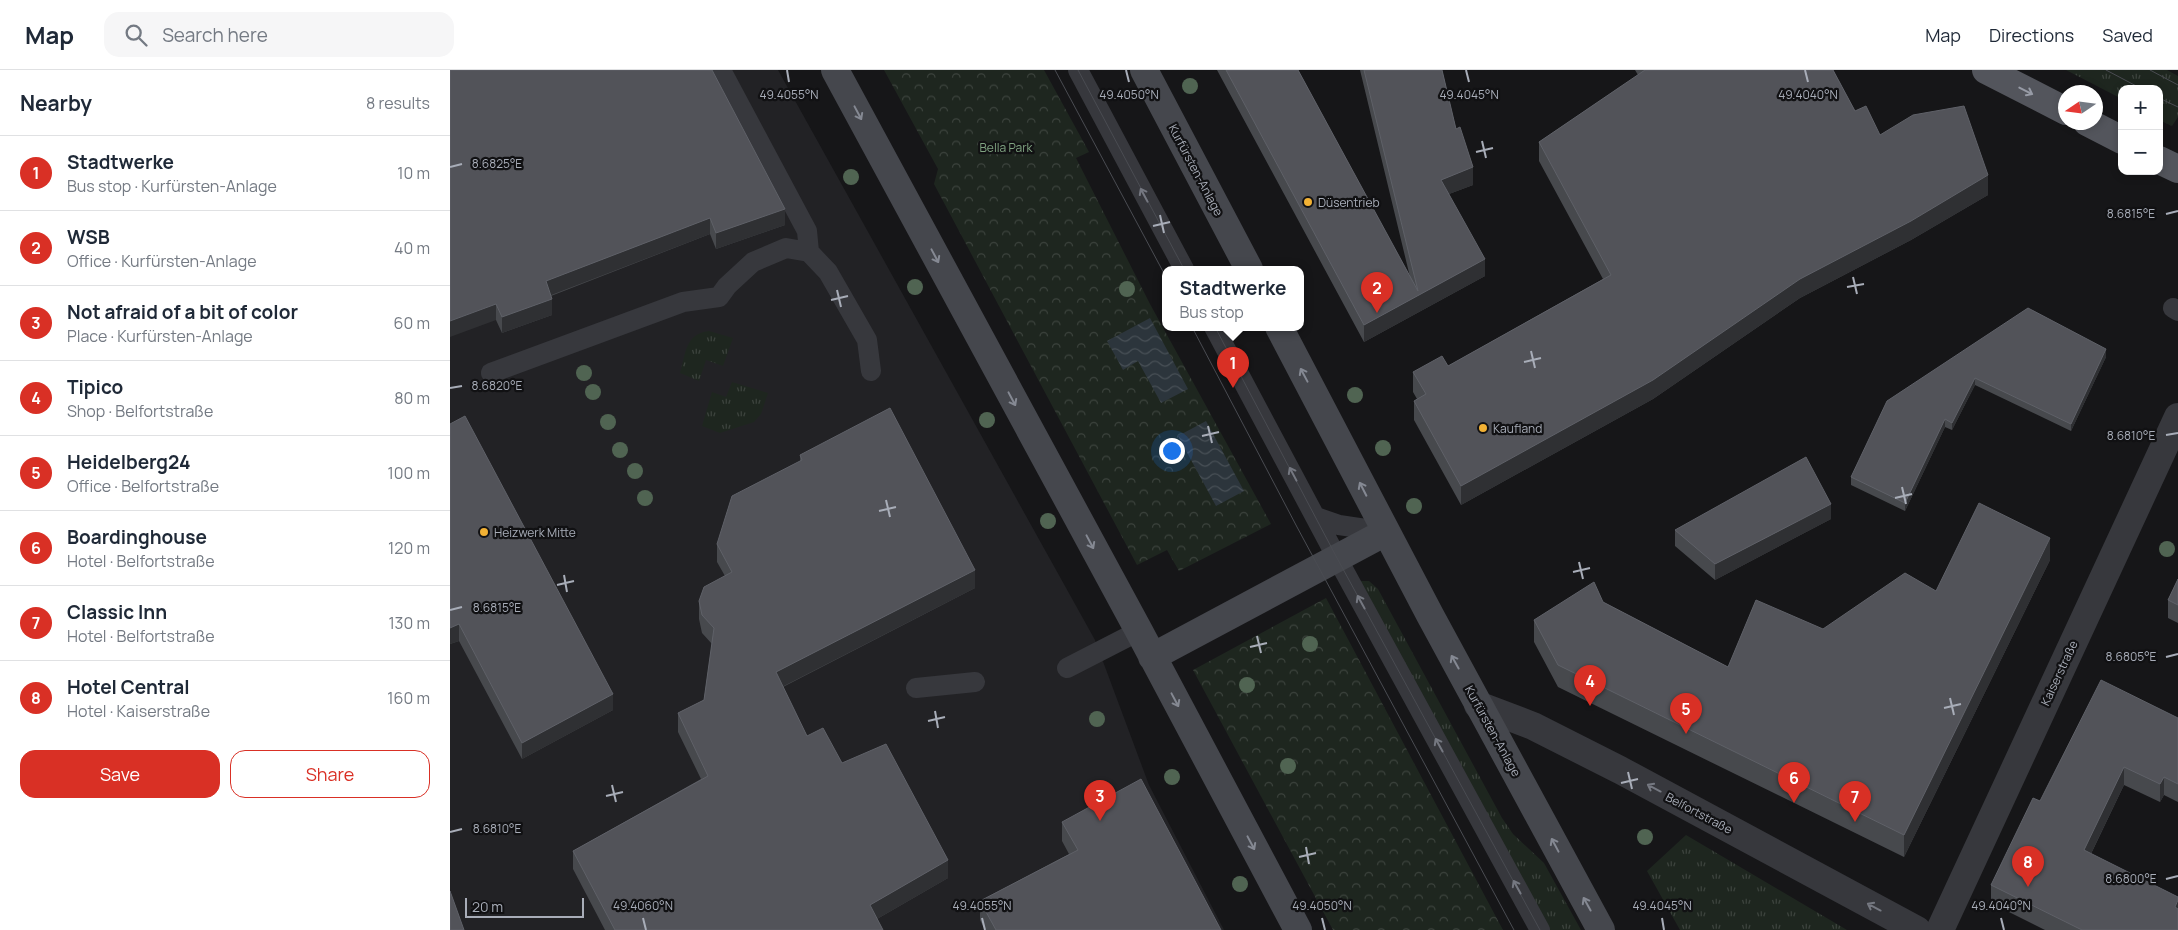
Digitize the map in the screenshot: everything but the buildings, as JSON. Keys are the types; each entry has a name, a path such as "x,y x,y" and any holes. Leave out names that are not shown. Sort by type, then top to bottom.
{"main road":[{"path":"835,70 1139,631 1298,930"},
{"name":"Kurfürsten-Anlage","path":"1144,70 1247,266"},
{"path":"1986,70 2058,107"},
{"path":"2103,130 2118,138"},
{"path":"2163,162 2178,169"},
{"name":"Kurfürsten-Anlage","path":"1281,331 1478,705 1601,930"},
{"path":"1152,657 1386,532"}],"street":[{"name":"Kaiserstraße","path":"1940,930 2178,417"},
{"name":"Belfortstraße","path":"1478,705 1533,726 1620,770 1916,930"}],"lane":[{"path":"721,70 807,232 809,252"},
{"path":"1078,70 1182,266"},
{"path":"491,373 683,302 719,297 727,286 753,262 786,248 809,252 828,272 867,340 871,371"},
{"path":"1216,331 1337,558 1540,930"},
{"path":"1316,517 1339,525 1386,532"},
{"path":"1067,668 1139,631"},
{"path":"916,688 975,682"}],"shaded area":[{"path":"450,70 778,70 1095,640 1149,785 1224,930 450,930"}],"green space":[{"name":"Bella Park","path":"884,70 1044,70 1089,152 1076,158 1162,326 1162,331 1165,331 1271,524 1179,571 1167,550 1137,565 934,184 938,169"},
{"path":"2066,70 2167,70 2178,76 2178,117 2172,126 2163,122 2163,85 2118,85 2118,97 2103,89 2103,85 2095,85"},
{"path":"709,331 733,338 723,366 706,360 699,381 680,373 685,352 691,340 701,333"},
{"path":"732,382 768,393 761,414 754,422 720,433 702,426 712,392 726,397"},
{"path":"1360,581 1369,581 1378,589 1502,818 1513,834 1544,863 1581,930 1549,930"},
{"path":"1326,598 1503,930 1333,930 1193,670"},
{"path":"1686,835 1847,930 1680,930 1647,871"}],"water":[{"path":"1150,318 1188,389 1161,403 1138,361 1123,370 1107,341"},
{"path":"1206,421 1244,491 1216,506 1178,436"}],"tram line":[{"path":"1055,70 1162,270"},
{"path":"1078,70 1182,266"},
{"path":"2106,70 2134,85"},
{"path":"2150,70 2178,85"},
{"path":"2163,100 2178,107"},
{"path":"1194,331 1297,527 1514,930"},
{"path":"1217,331 1337,558 1540,930"}],"place":[{"name":"Düsentrieb","path":"1308,202"},
{"name":"WSB","path":"1377,313"},
{"name":"Stadtwerke","path":"1233,388"},
{"name":"Kaufland","path":"1483,428"},
{"name":"Heizwerk Mitte","path":"484,532"},
{"name":"Tipico","path":"1590,706"},
{"name":"Heidelberg24","path":"1686,734"},
{"name":"Boardinghouse","path":"1794,803"},
{"name":"Not afraid of a bit of color","path":"1100,821"},
{"name":"Classic Inn","path":"1855,822"},
{"name":"Hotel Central","path":"2028,887"}]}
